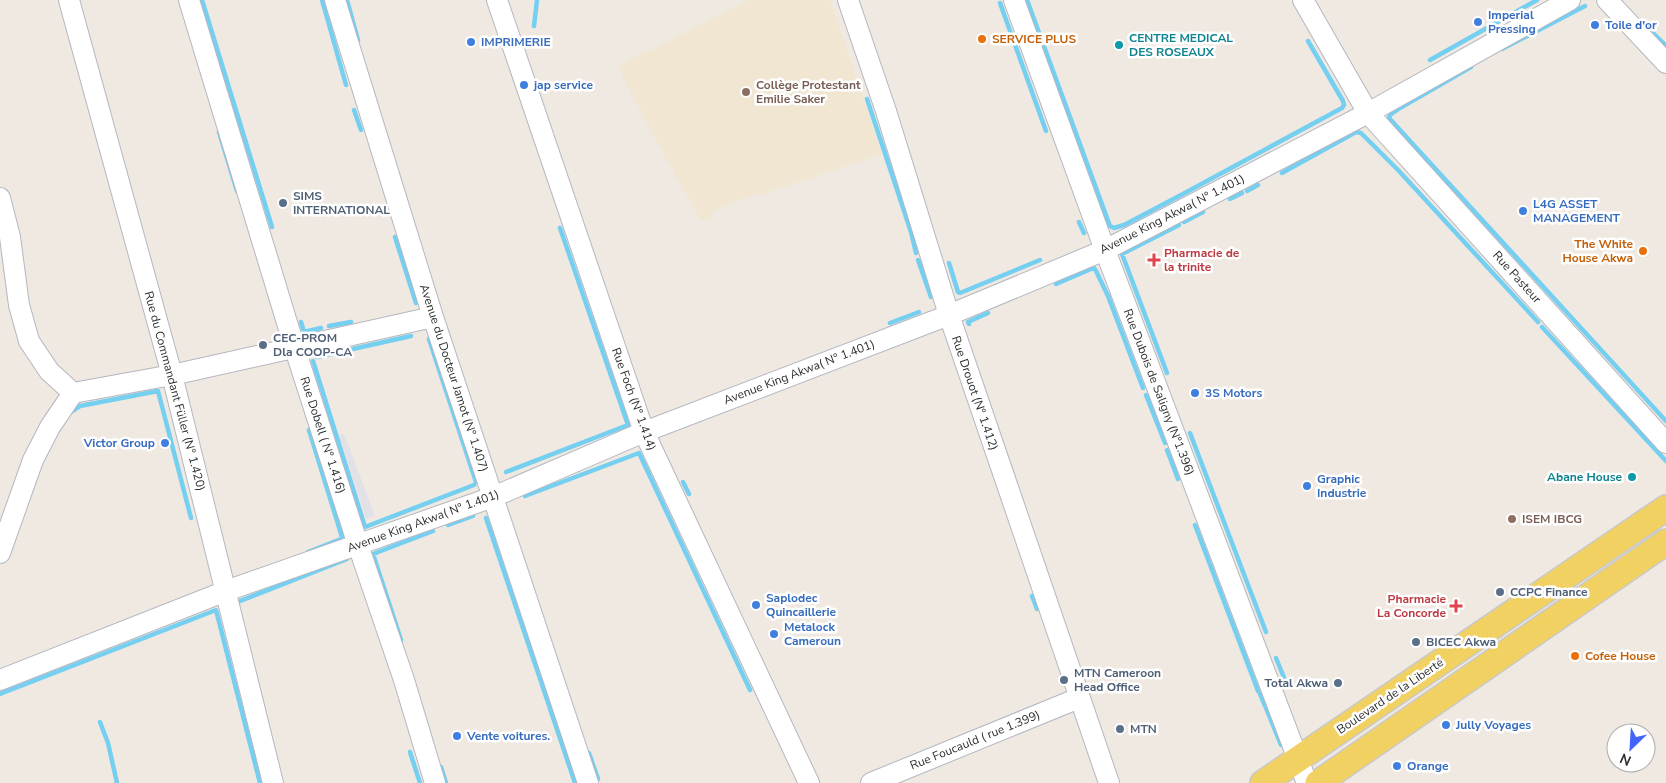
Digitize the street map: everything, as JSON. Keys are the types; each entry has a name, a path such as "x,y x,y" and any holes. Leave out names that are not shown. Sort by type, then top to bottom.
{"main road":[{"name":"Boulevard de la Liberté","path":"1263,783 1666,508"},
{"path":"1318,783 1666,542"}],"street":[{"name":"Rue du Commandant Füller (N° 1.420)","path":"69,0 172,375 273,783"},
{"name":"Rue Dobell ( N° 1.416)","path":"189,0 295,349 404,680 435,783"},
{"name":"Avenue du Docteur Jamot (N° 1.407)","path":"335,0 433,317 588,783"},
{"name":"Rue Foch (N° 1.414)","path":"497,0 644,432 809,783"},
{"name":"Rue Drouot (N° 1.412)","path":"848,0 886,111 948,315 1109,783"},
{"name":"Rue Dubois de Saligny (N°1.396)","path":"1014,0 1105,250 1307,783"},
{"name":"Rue Pasteur","path":"1303,0 1368,113 1666,443"},
{"name":"Avenue King Akwa( N° 1.401)","path":"0,680 226,591 493,497 644,432 948,315 1105,250 1368,113 1570,0"},
{"path":"1606,0 1666,63"},
{"path":"0,198 10,236 19,305 30,341 49,371 73,393"},
{"path":"0,553 33,460 50,427 73,393 172,375 433,317"},
{"name":"Rue Foucauld ( rue 1.399)","path":"871,783 1079,698"}],"shaded area":[{"name":"Collège Protestant Emilie Saker","path":"749,0 830,0 882,154 757,196 756,194 735,201 714,211 710,219 700,219 655,139 618,67"},
{"path":"344,434 375,516 366,519 339,435"}],"waterway":[{"path":"202,0 272,227"},
{"path":"322,0 346,85"},
{"path":"347,0 358,40"},
{"path":"534,26 537,0"},
{"path":"1027,0 1110,226 1114,228 1124,225 1342,108 1344,105 1343,101 1308,41"},
{"path":"1430,60 1537,0"},
{"path":"1000,3 1046,131"},
{"path":"1502,49 1585,6"},
{"path":"1641,21 1666,46"},
{"path":"1471,67 1400,108 1390,115 1389,118 1666,421"},
{"path":"867,99 911,232 916,253"},
{"path":"354,110 361,130"},
{"path":"219,132 237,191"},
{"path":"1282,173 1356,132 1361,133 1398,170 1538,322"},
{"path":"1247,191 1258,185"},
{"path":"1230,199 1242,193"},
{"path":"1184,222 1203,212"},
{"path":"1079,222 1084,233"},
{"path":"1167,373 1122,254 1179,225"},
{"path":"506,472 628,425 560,228"},
{"path":"395,237 416,303"},
{"path":"918,260 931,297"},
{"path":"960,293 1040,260"},
{"path":"949,263 958,292"},
{"path":"1056,284 1094,268 1108,296 1143,388"},
{"path":"890,323 919,312"},
{"path":"969,324 968,322 988,313"},
{"path":"301,322 304,332 321,328"},
{"path":"329,326 351,322"},
{"path":"1542,327 1666,461"},
{"path":"317,357 411,336"},
{"path":"429,339 476,482"},
{"path":"313,361 365,527 474,485"},
{"path":"69,413 80,406 158,391 191,518"},
{"path":"1146,395 1165,443"},
{"path":"308,552 342,537 309,430"},
{"path":"1190,433 1266,632"},
{"path":"1167,450 1178,479"},
{"path":"525,496 639,453 750,690"},
{"path":"683,482 689,494"},
{"path":"448,525 473,516"},
{"path":"486,518 575,783"},
{"path":"1195,525 1258,691"},
{"path":"401,640 373,554 433,531"},
{"path":"236,604 347,559"},
{"path":"1032,596 1037,609"},
{"path":"0,694 216,610 260,783"},
{"path":"1276,658 1287,685"},
{"path":"1260,694 1265,706"},
{"path":"1266,708 1281,745"},
{"path":"100,722 108,743 117,783"},
{"path":"410,752 420,783"},
{"path":"589,753 598,779"},
{"path":"441,767 446,783"}],"place":[{"name":"Imperial Pressing","path":"1478,22"},
{"name":"Toile d'or","path":"1595,25"},
{"name":"SERVICE PLUS","path":"982,39"},
{"name":"IMPRIMERIE","path":"471,42"},
{"name":"CENTRE MEDICAL DES ROSEAUX","path":"1119,45"},
{"name":"jap service","path":"524,85"},
{"name":"Collège Protestant Emilie Saker","path":"746,92"},
{"name":"SIMS INTERNATIONAL","path":"283,203"},
{"name":"L4G ASSET MANAGEMENT","path":"1523,211"},
{"name":"The White House Akwa","path":"1643,251"},
{"name":"Pharmacie de la trinite","path":"1154,260"},
{"name":"CEC-PROM Dla COOP-CA","path":"263,345"},
{"name":"3S Motors","path":"1195,393"},
{"name":"Victor Group","path":"165,443"},
{"name":"Abane House","path":"1632,477"},
{"name":"Graphic Industrie","path":"1307,486"},
{"name":"ISEM IBCG","path":"1512,519"},
{"name":"CCPC Finance","path":"1500,592"},
{"name":"Saplodec Quincaillerie","path":"756,605"},
{"name":"Pharmacie La Concorde","path":"1456,606"},
{"name":"Metalock Cameroun","path":"774,634"},
{"name":"BICEC Akwa","path":"1416,642"},
{"name":"Cofee House","path":"1575,656"},
{"name":"MTN Cameroon Head Office","path":"1064,680"},
{"name":"Total Akwa","path":"1338,683"},
{"name":"Jully Voyages","path":"1446,725"},
{"name":"MTN","path":"1120,729"},
{"name":"Vente voitures.","path":"457,736"},
{"name":"Orange","path":"1397,766"}]}
